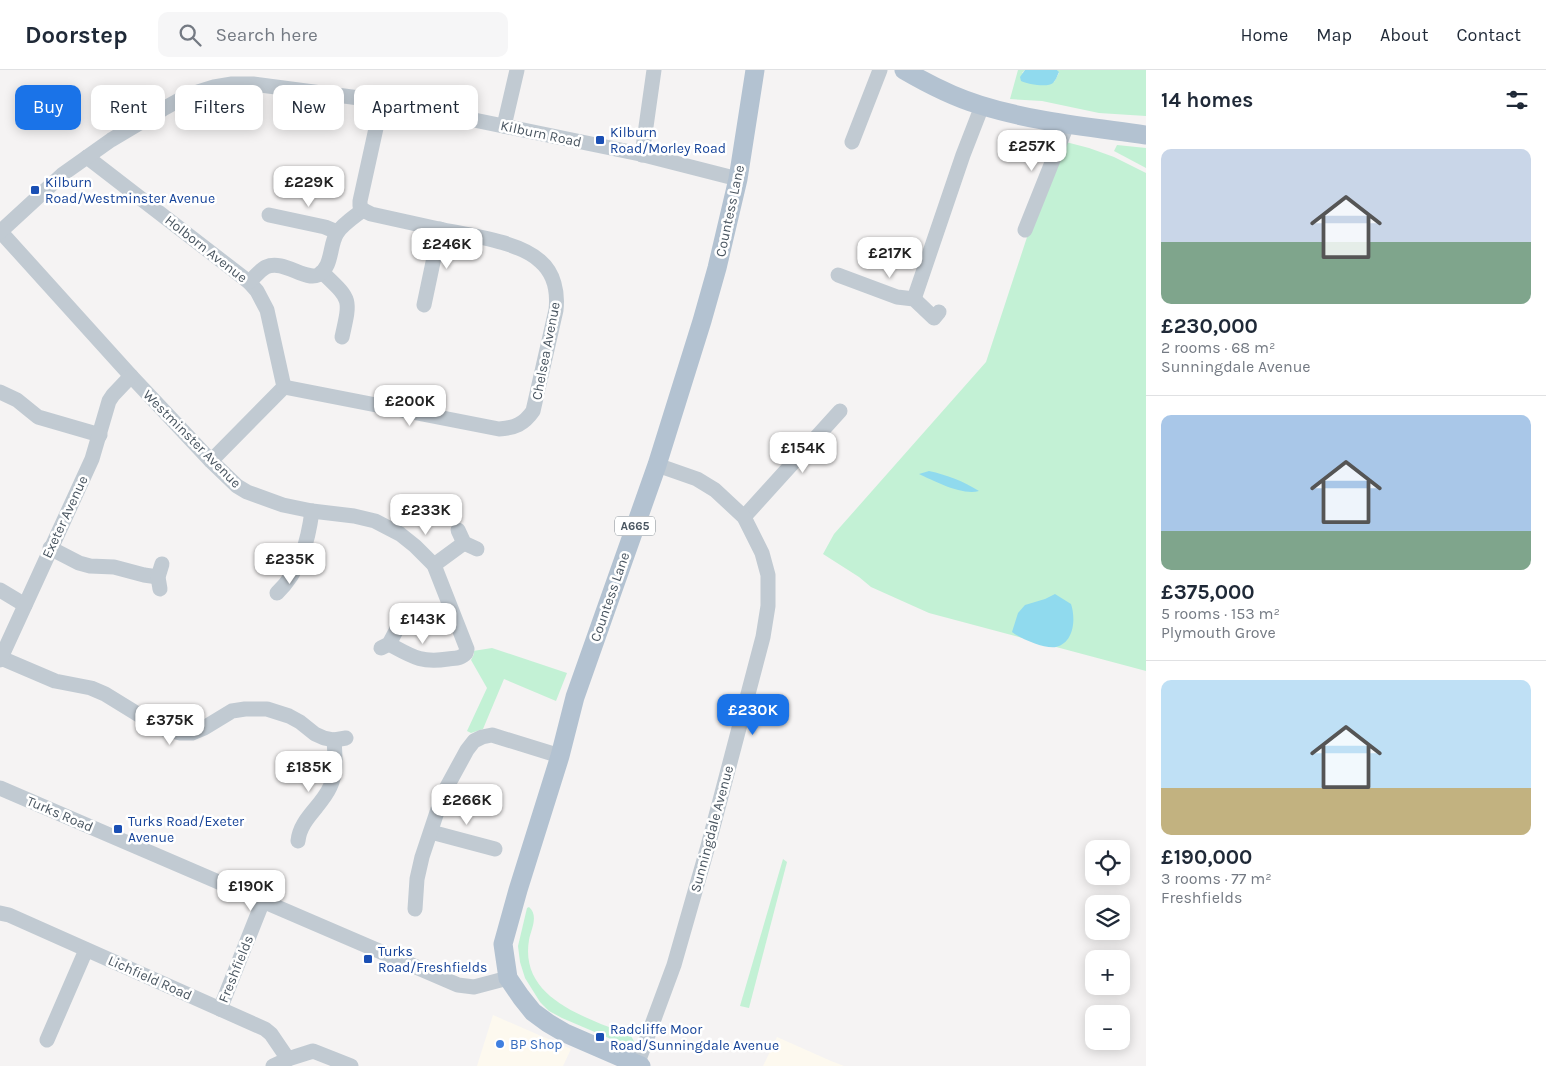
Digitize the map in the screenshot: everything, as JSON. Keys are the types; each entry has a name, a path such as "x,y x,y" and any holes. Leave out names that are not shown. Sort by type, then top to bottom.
{"main road":[{"name":"Countess Lane","path":"508,978 503,944 518,890 560,756 575,697 656,464 712,285 738,179 755,70"},
{"path":"904,70 938,89 982,106 1066,125 1146,135"},
{"name":"A665","path":"508,978 533,1012 548,1023 565,1033 639,1065"}],"street":[{"path":"504,126 517,70"},
{"path":"642,155 654,70"},
{"path":"852,142 880,70"},
{"name":"Kilburn Road","path":"0,232 63,174 87,156 181,99 198,92 232,84 253,84 354,97"},
{"path":"914,299 963,155 982,106"},
{"name":"Kilburn Road","path":"478,121 642,155 738,179"},
{"path":"1025,230 1066,125"},
{"path":"249,282 265,268 272,266 279,266 310,276 315,276 322,272 329,259 337,232 363,210 360,206 360,201 376,130"},
{"name":"Holborn Avenue","path":"87,156 249,282 257,291 267,310 284,387"},
{"name":"Chelsea Avenue","path":"284,387 499,429 511,428 527,419 533,411 556,310 557,294 547,267 539,259 517,247 471,235 371,214 363,210"},
{"path":"269,215 325,227 337,232"},
{"path":"424,305 440,229"},
{"name":"Westminster Avenue","path":"0,232 131,376 237,486 247,492 283,505 375,521 388,526 415,546 434,565 467,649 466,653 460,658 439,660 416,658 385,646 397,629"},
{"path":"322,272 338,287 347,299 348,312 342,337"},
{"path":"838,276 897,297 914,299 934,318 938,312"},
{"name":"Exeter Avenue","path":"0,659 92,459 109,401 131,376"},
{"path":"211,461 284,387"},
{"path":"0,392 16,400 38,417 100,435"},
{"path":"744,517 840,412"},
{"name":"Sunningdale Avenue","path":"639,1065 674,965 708,846 763,636 768,606 768,575 762,553 744,517 715,490 697,480 656,464"},
{"path":"276,594 289,580 301,558 309,536 312,511"},
{"path":"434,565 466,541"},
{"path":"50,548 79,563 90,566 114,567 160,576"},
{"path":"0,590 25,605"},
{"path":"0,659 55,681 91,688 168,730 180,733 204,728 232,711 267,709 289,716 324,738 340,739 331,786 295,834"},
{"path":"415,909 411,892 446,788 474,741 492,735 560,756"},
{"name":"Turks Road","path":"0,788 458,985 474,987 508,978"},
{"path":"431,832 477,849 495,849"},
{"name":"Freshfields","path":"220,1009 263,901"},
{"name":"Lichfield Road","path":"0,913 265,1029 271,1034 288,1059"},
{"path":"49,1041 86,950"},
{"path":"273,1066 313,1051 350,1066"}],"shaded area":[{"path":"493,1015 571,1049 563,1066 477,1066"},
{"path":"777,1037 831,1061 844,1066 763,1066"}],"green space":[{"path":"1018,70 1025,70 1022,73 1054,82 1059,73 1057,70 1146,70 1146,116 1099,113 1042,101 1010,99"},
{"path":"1062,141 1114,157 1146,173 1146,671 929,613 871,587 823,554 834,534 986,362 1032,222"},
{"path":"1117,145 1146,148 1146,168 1114,151"},
{"path":"492,648 567,673 556,701 504,679 483,729 471,733 467,731 487,688 471,660 474,654 473,651"},
{"path":"783,859 787,862 749,1008 740,1006"},
{"path":"529,907 534,914 534,918 529,940 529,961 535,978 546,992 560,1004 578,1014 631,1036 635,1043 632,1048 562,1018 549,1011 540,1002 525,978 518,946 527,908"}],"water":[{"path":"1025,70 1057,70 1059,72 1053,83 1042,85 1021,81 1020,77"},
{"path":"929,471 955,479 979,491 957,490 919,474"},
{"path":"1055,594 1071,604 1073,610 1072,630 1067,641 1062,645 1051,647 1027,640 1012,632 1018,613 1025,605"}],"place":[{"name":"Kilburn Road/Morley Road","path":"600,140"},
{"name":"Kilburn Road/Westminster Avenue","path":"35,190"},
{"name":"Turks Road/Exeter Avenue","path":"118,829"},
{"name":"Turks Road/Freshfields","path":"368,959"},
{"name":"Radcliffe Moor Road/Sunningdale Avenue","path":"600,1037"},
{"name":"BP Shop","path":"500,1044"}]}
